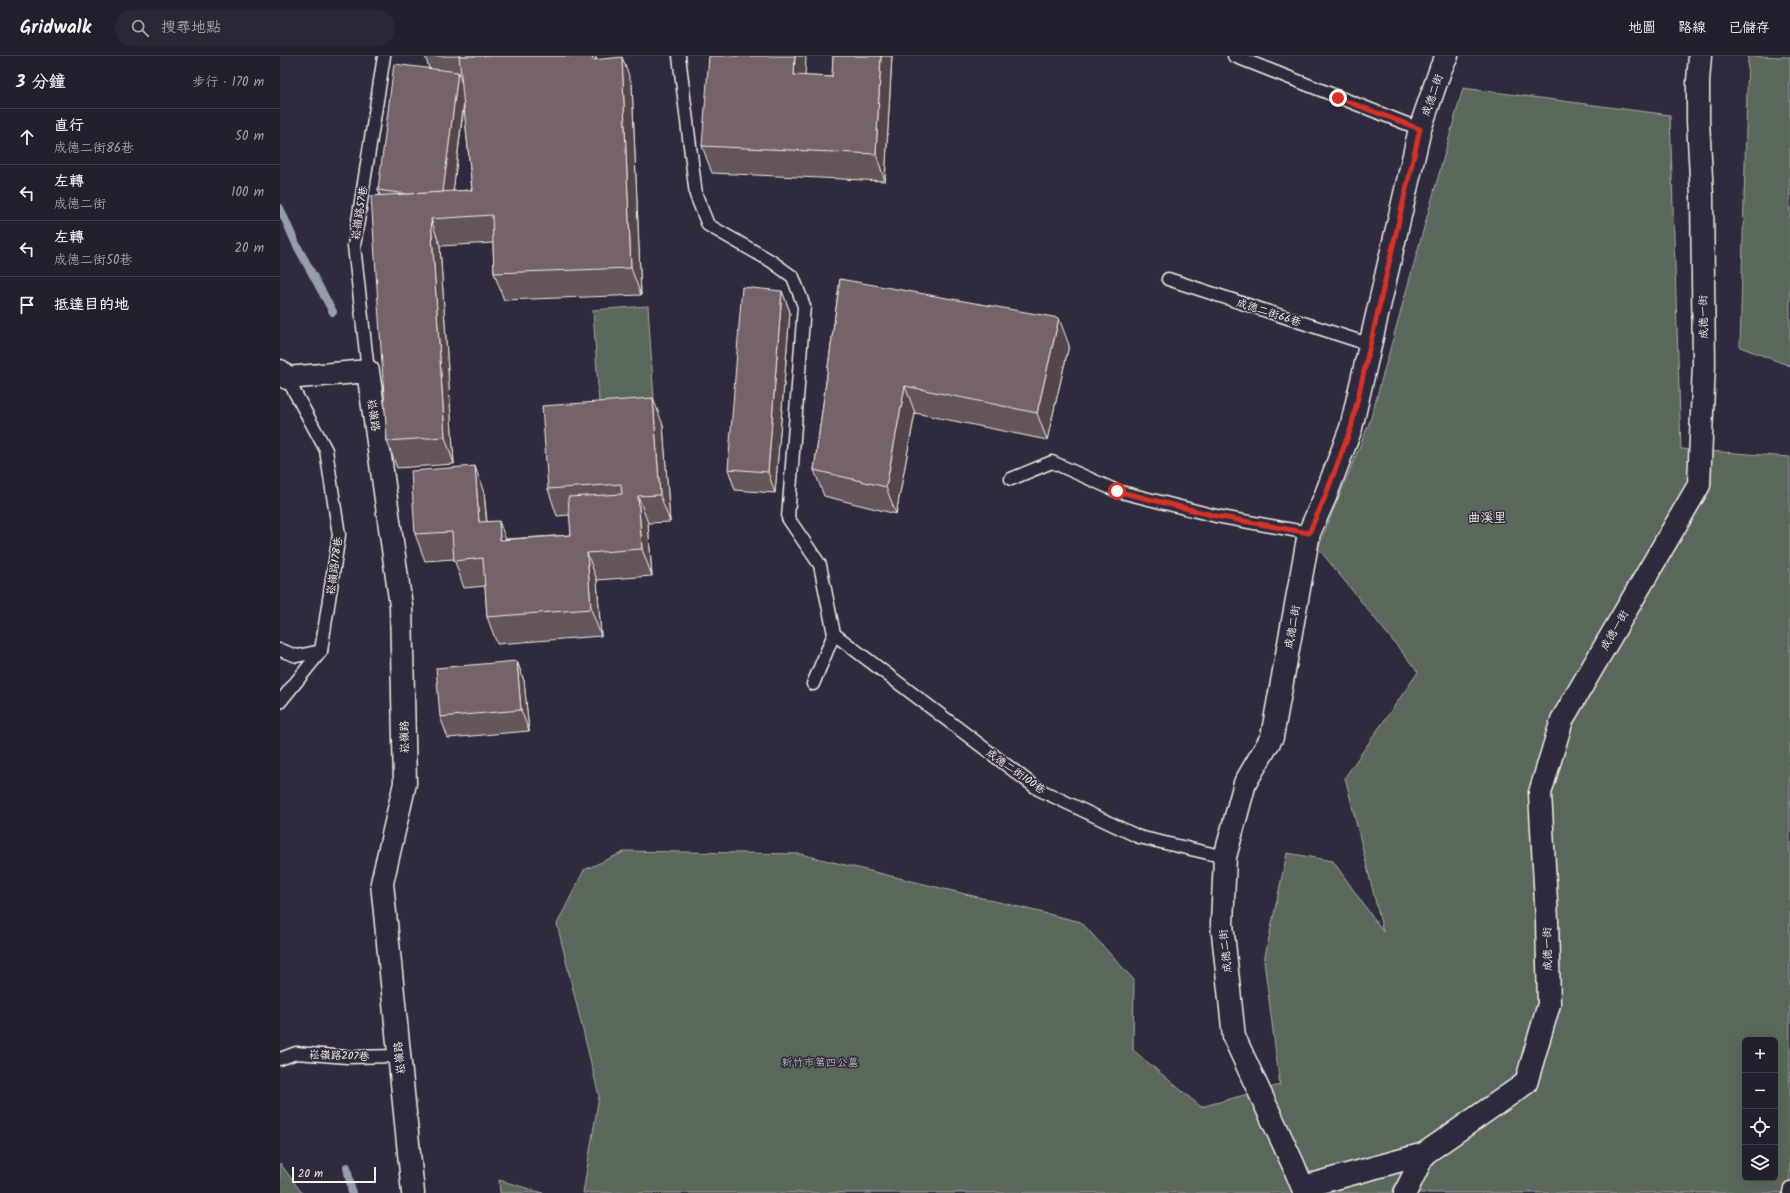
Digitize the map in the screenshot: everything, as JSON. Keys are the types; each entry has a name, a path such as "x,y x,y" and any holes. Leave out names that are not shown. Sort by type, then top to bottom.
{"street":[{"name":"成德二街","path":"1304,1190 1234,1037 1222,924 1225,857 1246,783 1272,737 1309,533 1325,497 1351,428 1420,129 1441,68 1447,56"},
{"name":"成德一街","path":"1304,1190 1424,1154 1526,1083 1549,1004 1547,920 1540,793 1562,720 1698,485 1704,364 1702,196 1698,114 1700,56"},
{"path":"283,375 368,372"},
{"name":"崧嶺路","path":"368,372 401,606 405,783 382,883 413,1193"},
{"name":"成德一街","path":"1405,1193 1424,1154"}],"lane":[{"name":"崧嶺路57巷","path":"368,372 354,246 384,56"},
{"path":"679,56 696,195 708,225 771,261 793,277 804,306 788,518 820,565 834,634 813,684"},
{"path":"1234,56 1420,129"},
{"name":"成德二街66巷","path":"1168,280 1371,345"},
{"name":"崧嶺路178巷","path":"280,702 321,651 339,535 326,450 283,375"},
{"path":"1011,479 1052,462 1117,491 1216,516 1309,533"},
{"name":"成德二街100巷","path":"834,634 1038,789 1139,837 1225,857"},
{"path":"280,650 297,656 321,651"},
{"name":"崧嶺路207巷","path":"280,1059 296,1053 347,1057 399,1056"},
{"path":"1789,1193 1790,1188"}],"green space":[{"path":"1748,56 1790,57 1790,366 1740,347"},
{"name":"新竹市第四公墓","path":"1463,88 1670,115 1681,449 1790,457 1790,1193 583,1193 599,1096 557,924 584,870 626,851 800,854 1081,922 1134,980 1133,1050 1201,1107 1280,1085 1264,961 1287,853 1333,861 1383,932 1345,777 1418,672 1318,548 1370,421"},
{"path":"648,306 655,415 600,418 593,310"},
{"path":"280,1163 302,1193 280,1193"},
{"path":"499,1180 543,1193 500,1193"}],"building":[{"path":"459,56 592,56 593,60 622,57 631,268 494,273 492,215 431,219 445,437 387,441 371,196 472,190"},
{"path":"709,56 795,56 794,75 832,77 833,56 881,56 876,154 702,146"},
{"path":"394,64 458,72 443,192 407,194 378,190"},
{"path":"840,279 1059,318 1037,413 905,386 886,487 814,470"},
{"path":"742,287 782,291 768,472 728,469"},
{"path":"653,398 660,495 638,496 642,549 587,553 591,609 487,617 483,558 454,561 452,532 415,534 411,471 475,466 479,522 499,521 500,540 571,535 568,497 622,494 621,484 548,489 542,406"},
{"path":"517,661 521,710 440,717 436,668"}],"waterway":[{"path":"280,208 296,244 333,312"},
{"path":"347,1167 352,1193"}],"district":[{"name":"曲溪里","path":"1487,517"}],"route":[{"path":"1117,491 1216,516 1309,533 1325,497 1351,428 1420,129 1338,98"}]}
